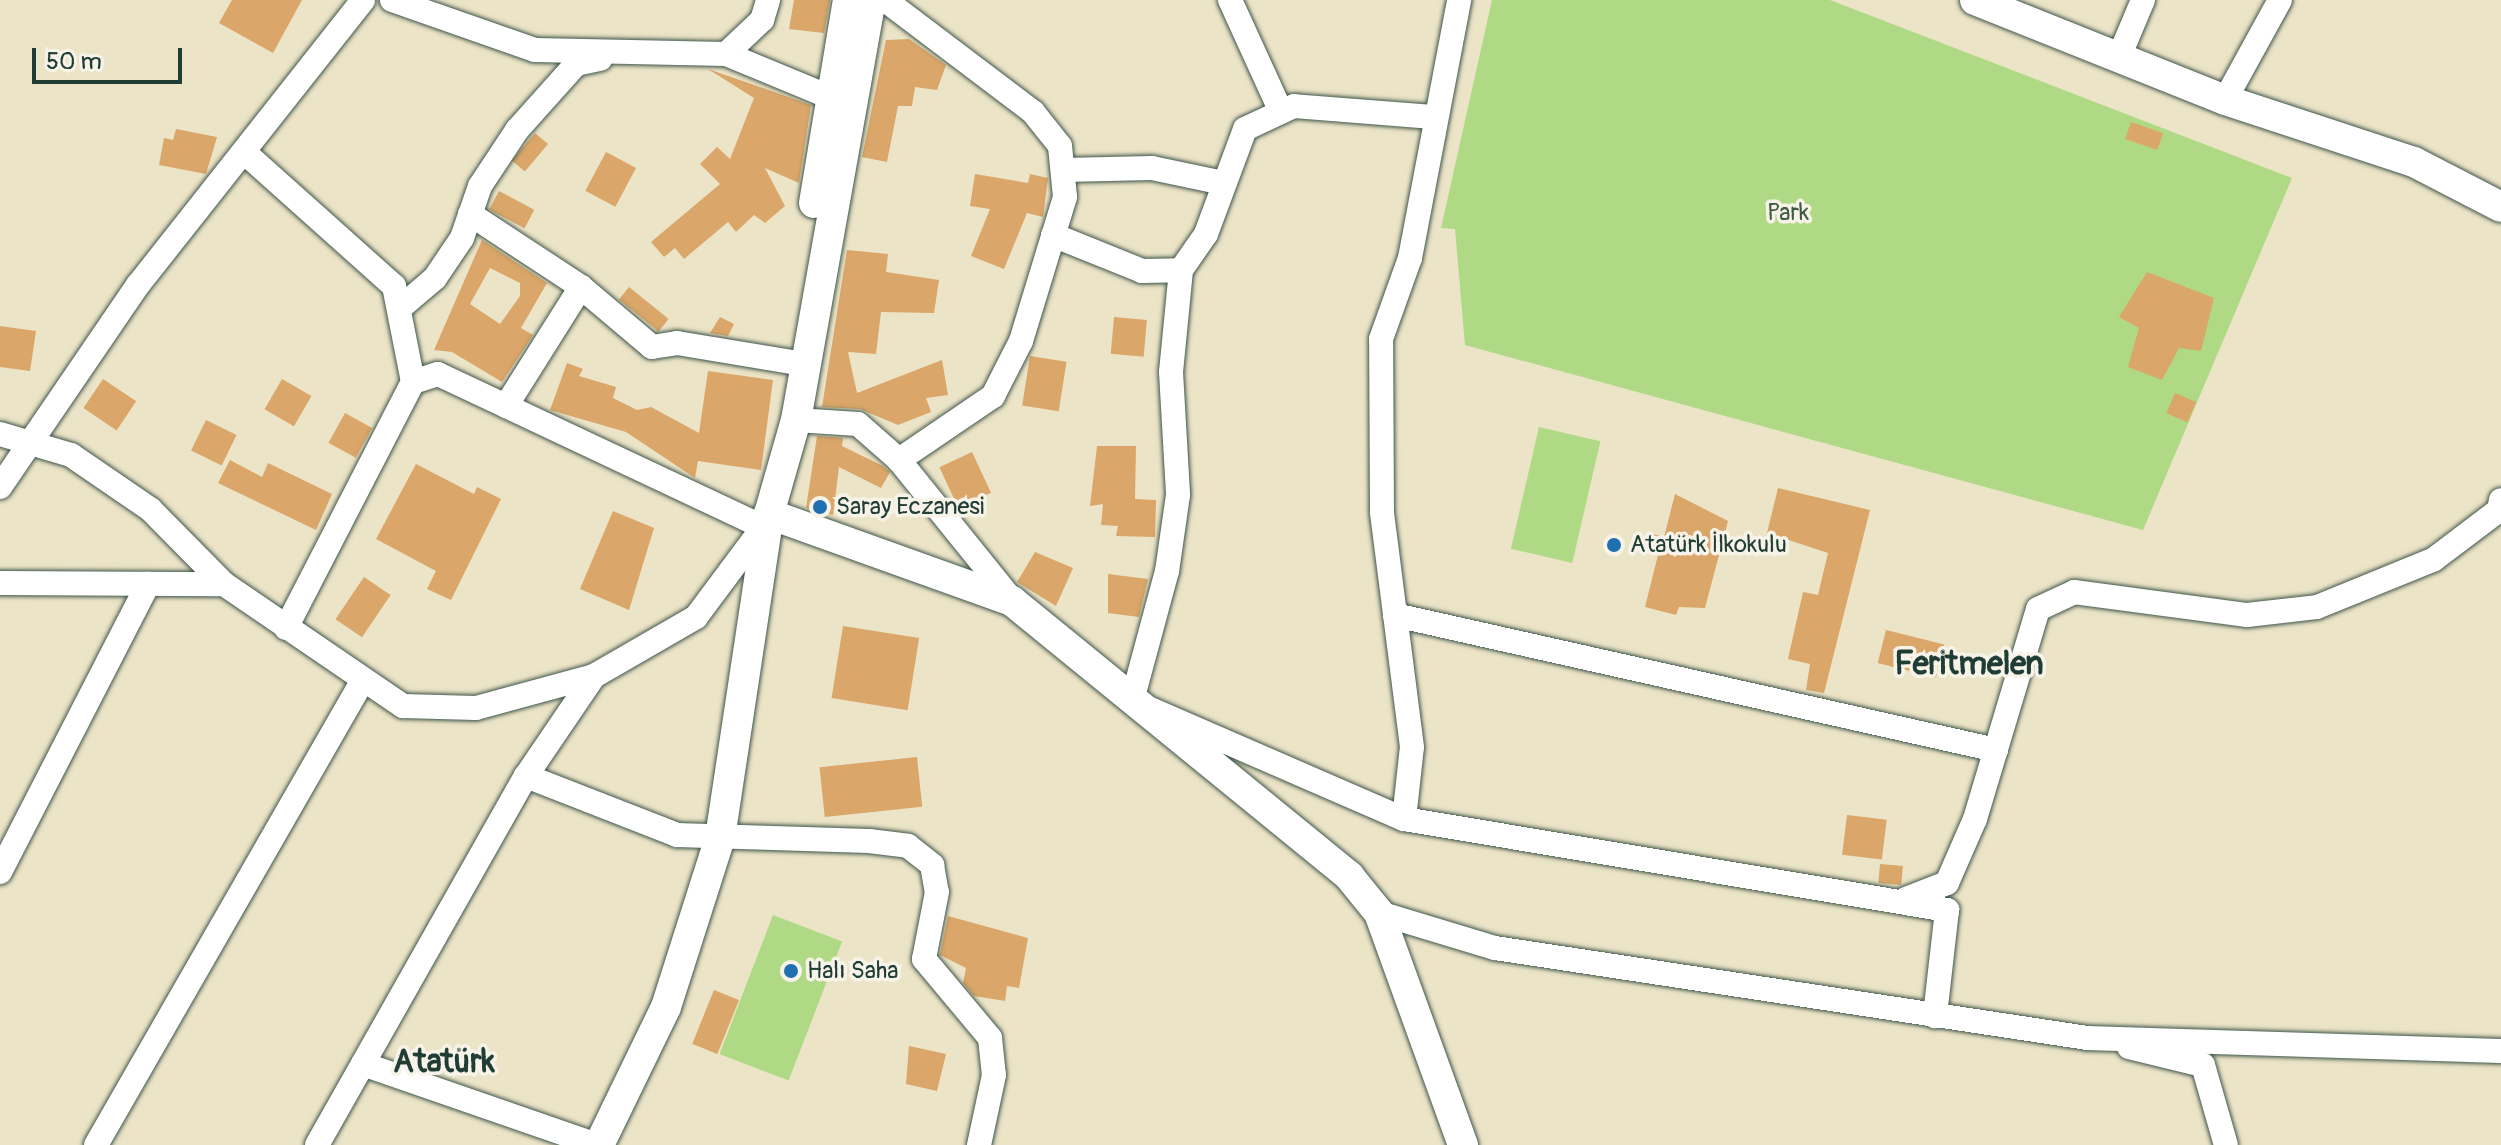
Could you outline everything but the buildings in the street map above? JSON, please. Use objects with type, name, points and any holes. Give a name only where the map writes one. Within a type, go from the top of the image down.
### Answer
[{"type":"street","points":[[0,487],[138,285],[363,0]]},
{"type":"street","points":[[392,0],[535,50],[726,54],[830,97]]},
{"type":"street","points":[[726,54],[762,20],[768,0]]},
{"type":"street","points":[[796,420],[792,362],[830,97],[848,0]]},
{"type":"street","points":[[363,1064],[598,1145],[666,1007],[720,838],[766,520],[796,420],[871,0]]},
{"type":"street","points":[[885,0],[1033,112],[1060,146],[1063,170],[1053,235],[1021,341],[993,396],[899,460]]},
{"type":"street","points":[[1230,0],[1281,112]]},
{"type":"street","points":[[1404,819],[1412,747],[1382,512],[1381,339],[1410,258],[1433,117],[1459,0]]},
{"type":"street","points":[[2119,57],[2143,0]]},
{"type":"street","points":[[2225,100],[2280,0]]},
{"type":"street","points":[[1985,2],[2225,100],[2414,162],[2501,207]]},
{"type":"street","points":[[400,308],[435,278],[517,130],[576,64],[626,53]]},
{"type":"street","points":[[1132,701],[1167,571],[1178,495],[1171,372],[1181,270],[1206,234],[1245,129],[1281,112],[1329,105],[1433,117]]},
{"type":"street","points":[[244,152],[394,286],[413,382],[286,628]]},
{"type":"street","points":[[1063,170],[1152,168],[1223,183]]},
{"type":"street","points":[[470,214],[581,287],[652,347],[677,343],[792,362]]},
{"type":"street","points":[[1053,235],[1142,271],[1181,270]]},
{"type":"street","points":[[506,406],[581,287]]},
{"type":"street","points":[[413,382],[438,374],[766,520],[1012,601]]},
{"type":"street","points":[[796,420],[858,424],[899,460],[1012,601],[1349,876],[1379,913],[1463,1145]]},
{"type":"street","points":[[0,434],[27,447],[71,455],[150,509],[224,584],[403,706],[476,708],[594,676],[696,617],[766,520]]},
{"type":"street","points":[[1906,899],[1947,883],[1996,750],[2038,609],[2074,592],[2247,615],[2317,607],[2433,560],[2499,510],[2501,500]]},
{"type":"street","points":[[0,583],[224,584]]},
{"type":"street","points":[[0,872],[148,584]]},
{"type":"street","points":[[1395,615],[1996,750]]},
{"type":"street","points":[[317,1145],[526,776],[594,676]]},
{"type":"street","points":[[96,1145],[363,680]]},
{"type":"street","points":[[1132,701],[1404,819],[1906,899],[1947,910],[1935,1016]]},
{"type":"street","points":[[526,776],[677,835],[869,841],[908,846],[932,865],[937,892],[924,959],[990,1038],[994,1075],[979,1145]]},
{"type":"street","points":[[1379,913],[1495,948],[2087,1038],[2203,1065],[2229,1140]]},
{"type":"street","points":[[2087,1038],[2501,1051]]},
{"type":"green space","name":"Park","points":[[1492,0],[1830,0],[2292,178],[2143,530],[1465,345],[1455,229],[1441,228]]},
{"type":"green space","points":[[1539,427],[1600,441],[1572,563],[1511,549]]},
{"type":"green space","name":"Halı Saha","points":[[773,915],[842,942],[789,1081],[720,1054]]},
{"type":"place","name":"Saray Eczanesi","points":[[820,507]]},
{"type":"place","name":"Atatürk İlkokulu","points":[[1614,545]]},
{"type":"place","name":"Halı Saha","points":[[791,971]]},
{"type":"district","name":"Feritmelen","points":[[1969,664]]},
{"type":"district","name":"Atatürk","points":[[444,1062]]}]
